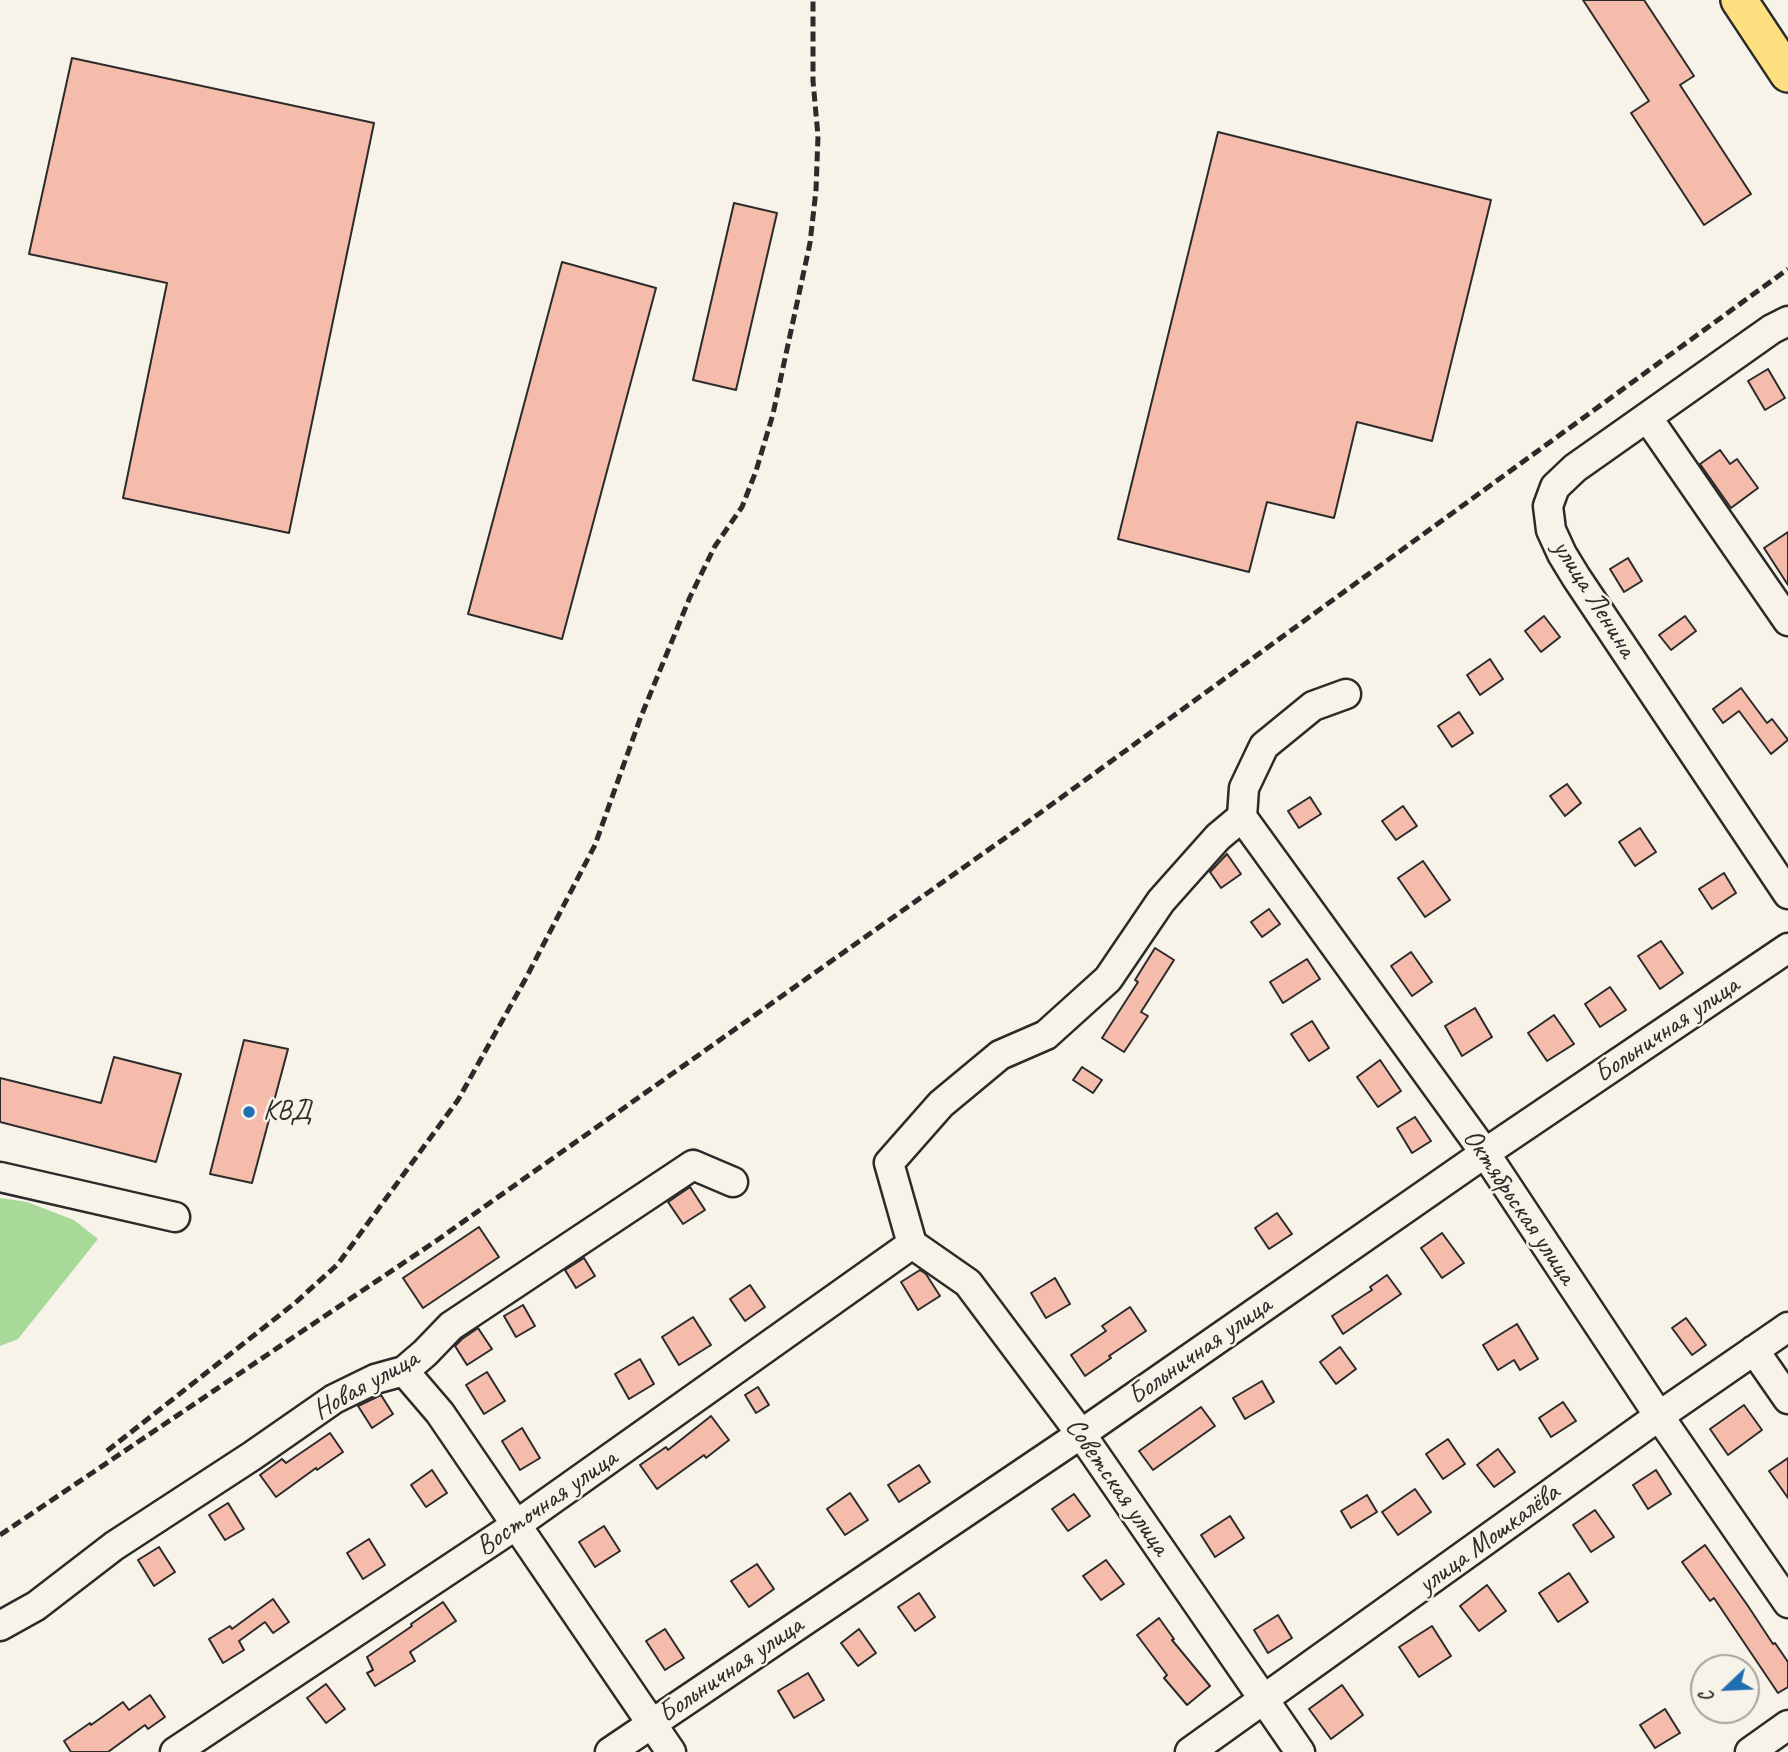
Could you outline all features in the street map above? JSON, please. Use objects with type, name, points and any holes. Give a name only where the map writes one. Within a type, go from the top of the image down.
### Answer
[{"type":"main road","points":[[1739,0],[1788,74]]},
{"type":"street","name":"улица Ленина","points":[[1780,325],[1575,468],[1555,487],[1548,506],[1551,530],[1576,577],[1788,894]]},
{"type":"street","points":[[1647,417],[1788,621]]},
{"type":"street","points":[[912,1244],[889,1163],[941,1104],[1000,1055],[1046,1035],[1108,979],[1161,901],[1218,837],[1242,817],[1244,788],[1264,746],[1313,706],[1346,694]]},
{"type":"street","name":"Октябрьская улица","points":[[1242,817],[1485,1153],[1659,1416],[1788,1603]]},
{"type":"street","name":"Больничная улица","points":[[610,1752],[1081,1434],[1485,1153],[1788,948]]},
{"type":"street","name":"Новая улица","points":[[0,1626],[36,1606],[114,1546],[334,1399],[375,1378],[404,1371],[451,1326],[693,1165],[733,1182]]},
{"type":"street","points":[[0,1177],[175,1217]]},
{"type":"street","name":"Советская улица","points":[[912,1244],[968,1283],[1081,1434],[1300,1752]]},
{"type":"street","name":"Восточная улица","points":[[175,1752],[516,1525],[912,1244]]},
{"type":"street","name":"улица Мошкалёва","points":[[1191,1752],[1659,1416],[1788,1327]]},
{"type":"street","points":[[1754,1350],[1788,1399]]},
{"type":"street","points":[[404,1371],[440,1413],[671,1752]]},
{"type":"street","points":[[1750,1752],[1788,1725]]},
{"type":"green space","points":[[0,1198],[27,1202],[74,1220],[98,1239],[18,1339],[0,1346]]},
{"type":"building","points":[[1583,0],[1644,0],[1694,76],[1680,85],[1751,194],[1704,225],[1631,113],[1649,101]]},
{"type":"building","points":[[72,58],[374,123],[289,533],[123,498],[167,283],[29,254]]},
{"type":"building","points":[[1218,132],[1491,200],[1432,441],[1357,422],[1334,518],[1267,502],[1249,572],[1118,539]]},
{"type":"building","points":[[734,203],[777,213],[736,390],[693,380]]},
{"type":"building","points":[[562,262],[656,288],[562,639],[468,614]]},
{"type":"building","points":[[1768,369],[1785,398],[1765,410],[1748,381]]},
{"type":"building","points":[[1720,450],[1730,464],[1737,459],[1758,488],[1731,508],[1700,464]]},
{"type":"building","points":[[1788,532],[1788,585],[1764,548]]},
{"type":"building","points":[[1628,558],[1642,581],[1624,592],[1610,569]]},
{"type":"building","points":[[1544,616],[1560,637],[1541,652],[1525,631]]},
{"type":"building","points":[[1685,616],[1696,631],[1671,650],[1659,635]]},
{"type":"building","points":[[1490,659],[1503,679],[1480,695],[1467,675]]},
{"type":"building","points":[[1741,688],[1767,723],[1772,719],[1788,740],[1771,754],[1739,711],[1723,723],[1713,709]]},
{"type":"building","points":[[1459,712],[1473,733],[1452,747],[1438,726]]},
{"type":"building","points":[[1567,784],[1581,803],[1565,816],[1550,796]]},
{"type":"building","points":[[1310,797],[1321,814],[1299,828],[1288,811]]},
{"type":"building","points":[[1403,806],[1417,826],[1396,840],[1382,821]]},
{"type":"building","points":[[1640,828],[1656,852],[1635,866],[1619,842]]},
{"type":"building","points":[[1227,854],[1241,874],[1221,888],[1210,872]]},
{"type":"building","points":[[1423,861],[1450,900],[1425,917],[1398,878]]},
{"type":"building","points":[[1724,873],[1736,893],[1712,909],[1699,889]]},
{"type":"building","points":[[1269,909],[1280,924],[1262,937],[1251,922]]},
{"type":"building","points":[[1661,941],[1683,973],[1660,989],[1638,956]]},
{"type":"building","points":[[1155,948],[1174,960],[1141,1012],[1148,1016],[1124,1052],[1102,1038],[1138,982],[1135,980]]},
{"type":"building","points":[[1411,952],[1432,982],[1412,996],[1391,966]]},
{"type":"building","points":[[1307,959],[1320,979],[1283,1003],[1270,982]]},
{"type":"building","points":[[1610,987],[1626,1010],[1600,1027],[1585,1004]]},
{"type":"building","points":[[1475,1008],[1492,1037],[1462,1056],[1445,1026]]},
{"type":"building","points":[[1554,1015],[1574,1044],[1547,1061],[1528,1033]]},
{"type":"building","points":[[1312,1021],[1329,1048],[1309,1061],[1291,1034]]},
{"type":"building","name":"КВД","points":[[244,1040],[288,1049],[252,1183],[210,1174]]},
{"type":"building","points":[[114,1057],[181,1074],[156,1162],[0,1122],[0,1078],[101,1103]]},
{"type":"building","points":[[1380,1060],[1401,1091],[1378,1107],[1357,1077]]},
{"type":"building","points":[[1082,1067],[1102,1080],[1093,1093],[1073,1080]]},
{"type":"building","points":[[1415,1117],[1431,1141],[1412,1153],[1397,1128]]},
{"type":"building","points":[[690,1187],[705,1210],[683,1224],[668,1202]]},
{"type":"building","points":[[1277,1213],[1292,1234],[1269,1249],[1255,1228]]},
{"type":"building","points":[[479,1227],[499,1257],[423,1308],[403,1278]]},
{"type":"building","points":[[1442,1233],[1464,1263],[1442,1278],[1421,1248]]},
{"type":"building","points":[[584,1258],[595,1276],[576,1288],[565,1270]]},
{"type":"building","points":[[920,1270],[926,1274],[940,1296],[918,1310],[901,1282]]},
{"type":"building","points":[[1387,1275],[1401,1294],[1343,1334],[1332,1316],[1372,1290],[1370,1287]]},
{"type":"building","points":[[1055,1278],[1070,1304],[1046,1318],[1031,1293]]},
{"type":"building","points":[[750,1285],[765,1307],[745,1321],[730,1299]]},
{"type":"building","points":[[523,1305],[535,1326],[516,1337],[504,1316]]},
{"type":"building","points":[[1130,1307],[1146,1331],[1085,1376],[1071,1355],[1106,1331],[1102,1326]]},
{"type":"building","points":[[693,1317],[711,1345],[679,1365],[662,1337]]},
{"type":"building","points":[[1686,1318],[1706,1345],[1692,1355],[1672,1328]]},
{"type":"building","points":[[1517,1324],[1538,1359],[1520,1370],[1514,1360],[1498,1370],[1483,1345]]},
{"type":"building","points":[[478,1328],[492,1349],[467,1365],[455,1346]]},
{"type":"building","points":[[1340,1347],[1356,1369],[1336,1384],[1320,1362]]},
{"type":"building","points":[[640,1359],[654,1384],[629,1399],[615,1374]]},
{"type":"building","points":[[487,1372],[505,1401],[484,1414],[466,1385]]},
{"type":"building","points":[[1262,1381],[1274,1402],[1245,1419],[1233,1398]]},
{"type":"building","points":[[758,1387],[769,1405],[756,1413],[745,1395]]},
{"type":"building","points":[[381,1395],[393,1414],[372,1428],[358,1406]]},
{"type":"building","points":[[1563,1402],[1576,1421],[1551,1437],[1539,1418]]},
{"type":"building","points":[[1744,1405],[1762,1430],[1728,1455],[1710,1429]]},
{"type":"building","points":[[1201,1407],[1215,1426],[1153,1470],[1139,1451]]},
{"type":"building","points":[[711,1416],[729,1440],[657,1489],[640,1465],[666,1447],[668,1450]]},
{"type":"building","points":[[522,1428],[540,1458],[520,1470],[502,1441]]},
{"type":"building","points":[[330,1433],[343,1452],[276,1497],[260,1475],[282,1459],[286,1463]]},
{"type":"building","points":[[1448,1439],[1465,1464],[1443,1479],[1426,1454]]},
{"type":"building","points":[[1498,1449],[1515,1472],[1494,1487],[1477,1465]]},
{"type":"building","points":[[1788,1458],[1788,1498],[1769,1471]]},
{"type":"building","points":[[919,1465],[930,1482],[899,1502],[888,1485]]},
{"type":"building","points":[[432,1470],[447,1493],[426,1507],[411,1485]]},
{"type":"building","points":[[1656,1470],[1671,1494],[1648,1509],[1633,1485]]},
{"type":"building","points":[[1415,1489],[1431,1512],[1398,1535],[1382,1512]]},
{"type":"building","points":[[850,1493],[868,1520],[845,1535],[827,1509]]},
{"type":"building","points":[[1074,1494],[1090,1516],[1068,1531],[1052,1509]]},
{"type":"building","points":[[1367,1495],[1377,1512],[1351,1528],[1341,1511]]},
{"type":"building","points":[[228,1503],[244,1529],[225,1540],[209,1515]]},
{"type":"building","points":[[1595,1510],[1614,1537],[1591,1552],[1573,1525]]},
{"type":"building","points":[[1230,1516],[1244,1538],[1215,1557],[1201,1535]]},
{"type":"building","points":[[604,1526],[620,1551],[595,1567],[579,1542]]},
{"type":"building","points":[[369,1539],[385,1565],[363,1579],[347,1553]]},
{"type":"building","points":[[1705,1545],[1788,1662],[1788,1687],[1778,1693],[1760,1666],[1760,1654],[1752,1654],[1714,1598],[1710,1601],[1682,1562]]},
{"type":"building","points":[[159,1547],[175,1572],[154,1586],[138,1560]]},
{"type":"building","points":[[1106,1560],[1124,1584],[1101,1600],[1083,1576]]},
{"type":"building","points":[[757,1564],[774,1589],[749,1607],[731,1581]]},
{"type":"building","points":[[1569,1573],[1588,1602],[1558,1622],[1539,1593]]},
{"type":"building","points":[[1487,1585],[1506,1611],[1479,1631],[1460,1606]]},
{"type":"building","points":[[919,1593],[935,1617],[915,1631],[898,1607]]},
{"type":"building","points":[[273,1599],[289,1622],[273,1633],[265,1622],[239,1641],[244,1650],[223,1663],[209,1639],[230,1626],[232,1629]]},
{"type":"building","points":[[443,1602],[456,1621],[410,1652],[415,1661],[375,1686],[367,1673],[373,1670],[367,1657]]},
{"type":"building","points":[[1278,1615],[1292,1638],[1268,1653],[1254,1630]]},
{"type":"building","points":[[1159,1618],[1174,1639],[1172,1640],[1210,1686],[1187,1705],[1164,1678],[1167,1675],[1137,1635]]},
{"type":"building","points":[[1432,1626],[1451,1656],[1419,1677],[1399,1647]]},
{"type":"building","points":[[665,1629],[684,1658],[665,1670],[646,1641]]},
{"type":"building","points":[[859,1629],[876,1653],[858,1666],[841,1643]]},
{"type":"building","points":[[808,1673],[824,1700],[794,1718],[778,1691]]},
{"type":"building","points":[[326,1684],[345,1709],[326,1723],[307,1698]]},
{"type":"building","points":[[1342,1685],[1363,1715],[1331,1739],[1309,1709]]},
{"type":"building","points":[[150,1695],[165,1717],[148,1729],[145,1725],[108,1752],[71,1752],[64,1741],[123,1702],[129,1710]]},
{"type":"building","points":[[1665,1709],[1680,1733],[1655,1748],[1640,1725]]},
{"type":"railway","points":[[107,1451],[295,1303],[338,1264],[458,1100],[526,978],[595,845],[640,719],[690,597],[715,546],[742,507],[773,414],[810,243],[816,190],[818,136],[813,81],[813,0]]},
{"type":"railway","points":[[0,1535],[436,1241],[1022,826],[1788,269]]},
{"type":"place","name":"КВД","points":[[249,1112]]}]
